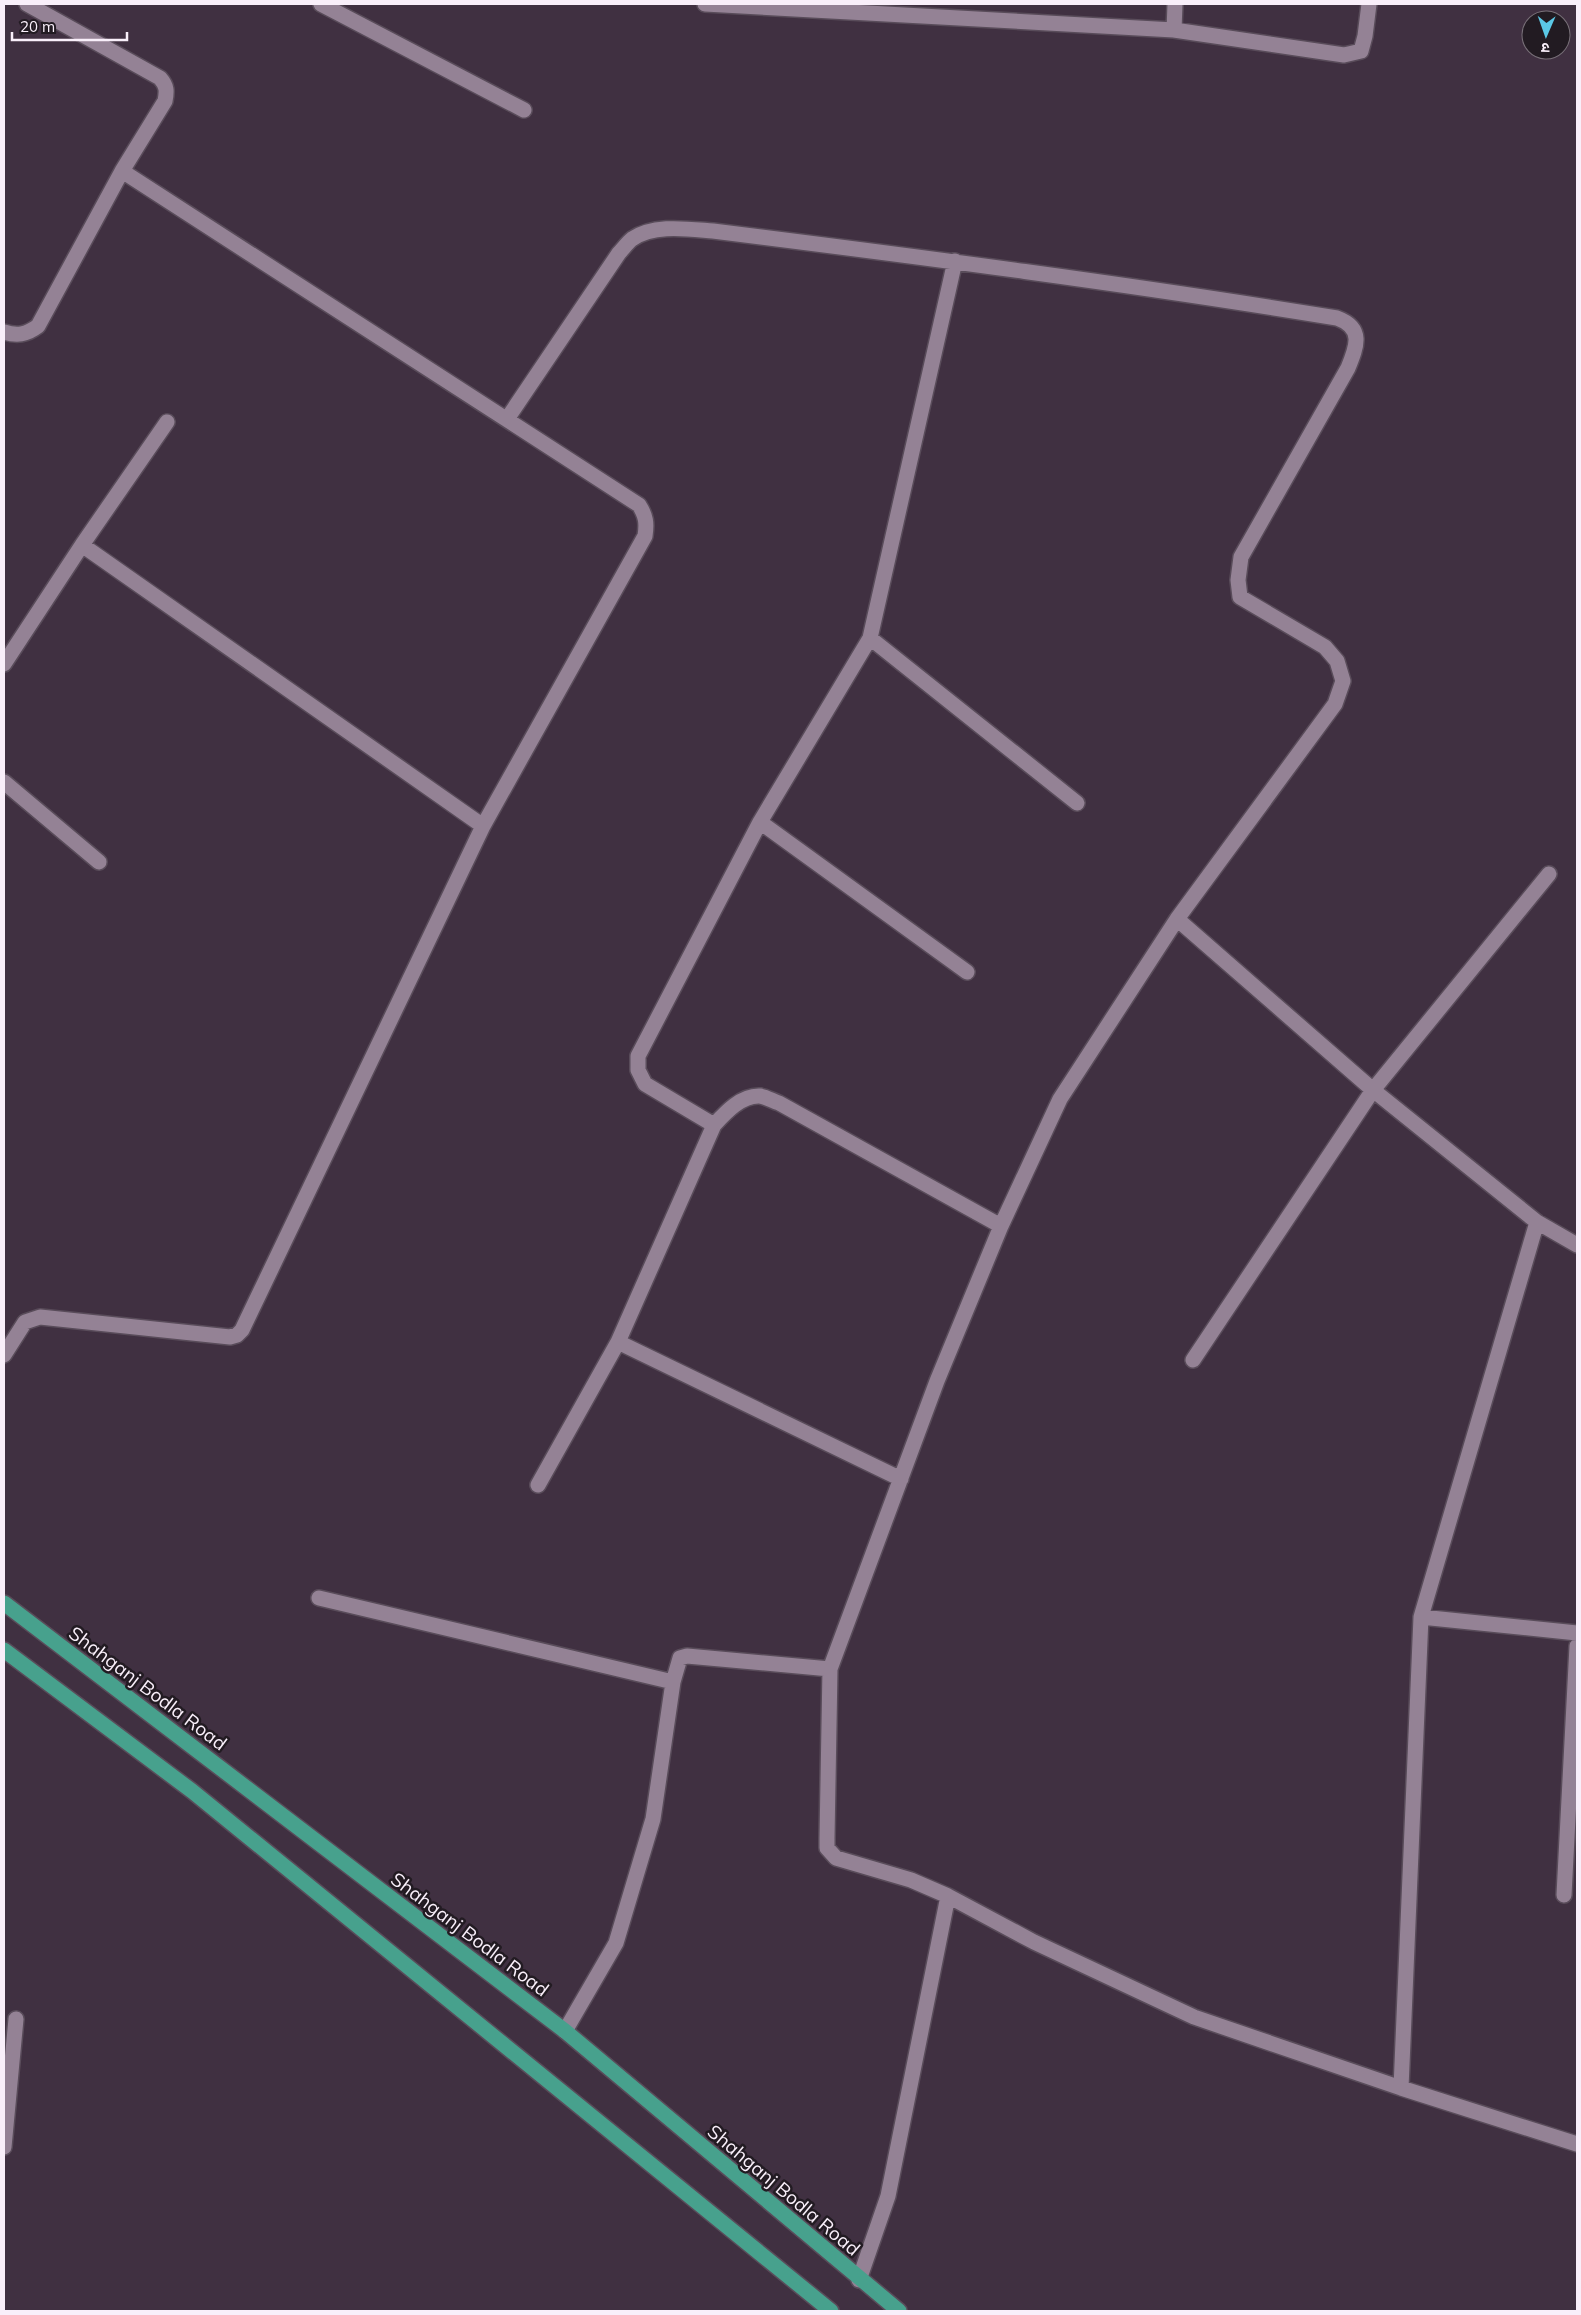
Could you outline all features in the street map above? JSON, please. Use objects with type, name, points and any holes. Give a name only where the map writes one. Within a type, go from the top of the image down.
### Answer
[{"type":"main road","name":"Shahganj Bodla Road","points":[[4,1602],[564,2031],[859,2280],[899,2311]]},
{"type":"main road","points":[[4,1650],[192,1791],[831,2311]]},
{"type":"street","points":[[4,332],[15,335],[28,333],[38,326],[122,171],[164,101],[166,94],[164,83],[160,78],[27,4]]},
{"type":"street","points":[[321,4],[524,110]]},
{"type":"street","points":[[705,4],[926,9],[1174,30],[1344,55],[1361,51],[1369,4]]},
{"type":"street","points":[[1174,30],[1176,4]]},
{"type":"street","points":[[4,1355],[26,1322],[40,1317],[230,1337],[237,1335],[242,1330],[483,826],[644,536],[647,524],[645,514],[639,505],[122,171]]},
{"type":"street","points":[[507,419],[619,253],[632,240],[647,232],[680,229],[712,231],[955,261],[1198,295],[1337,318],[1347,322],[1354,328],[1356,339],[1355,351],[1348,368],[1241,557],[1238,580],[1240,597],[1325,646],[1337,661],[1343,681],[1335,704],[1178,919],[1060,1099],[1000,1226],[937,1381],[830,1669],[827,1848],[836,1858],[911,1880],[948,1896],[1034,1942],[1194,2017],[1401,2088],[1577,2144]]},
{"type":"street","points":[[714,1125],[645,1084],[638,1070],[638,1056],[760,822],[870,638],[955,261]]},
{"type":"street","points":[[4,664],[82,545],[167,422]]},
{"type":"street","points":[[82,545],[483,826]]},
{"type":"street","points":[[870,638],[1076,803]]},
{"type":"street","points":[[4,782],[99,862]]},
{"type":"street","points":[[760,822],[967,972]]},
{"type":"street","points":[[1193,1360],[1373,1090],[1549,874]]},
{"type":"street","points":[[1178,919],[1373,1090],[1537,1222],[1577,1245]]},
{"type":"street","points":[[538,1485],[618,1342],[714,1125],[727,1110],[743,1100],[759,1096],[778,1103],[1000,1226]]},
{"type":"street","points":[[1401,2088],[1421,1617],[1537,1222]]},
{"type":"street","points":[[618,1342],[901,1478]]},
{"type":"street","points":[[319,1598],[673,1682]]},
{"type":"street","points":[[1421,1617],[1577,1633]]},
{"type":"street","points":[[1564,1895],[1577,1646]]},
{"type":"street","points":[[564,2031],[616,1943],[652,1819],[673,1682],[676,1665],[680,1658],[687,1656],[830,1669]]},
{"type":"street","points":[[859,2280],[888,2196],[948,1896]]},
{"type":"street","points":[[4,2147],[16,2018]]}]
